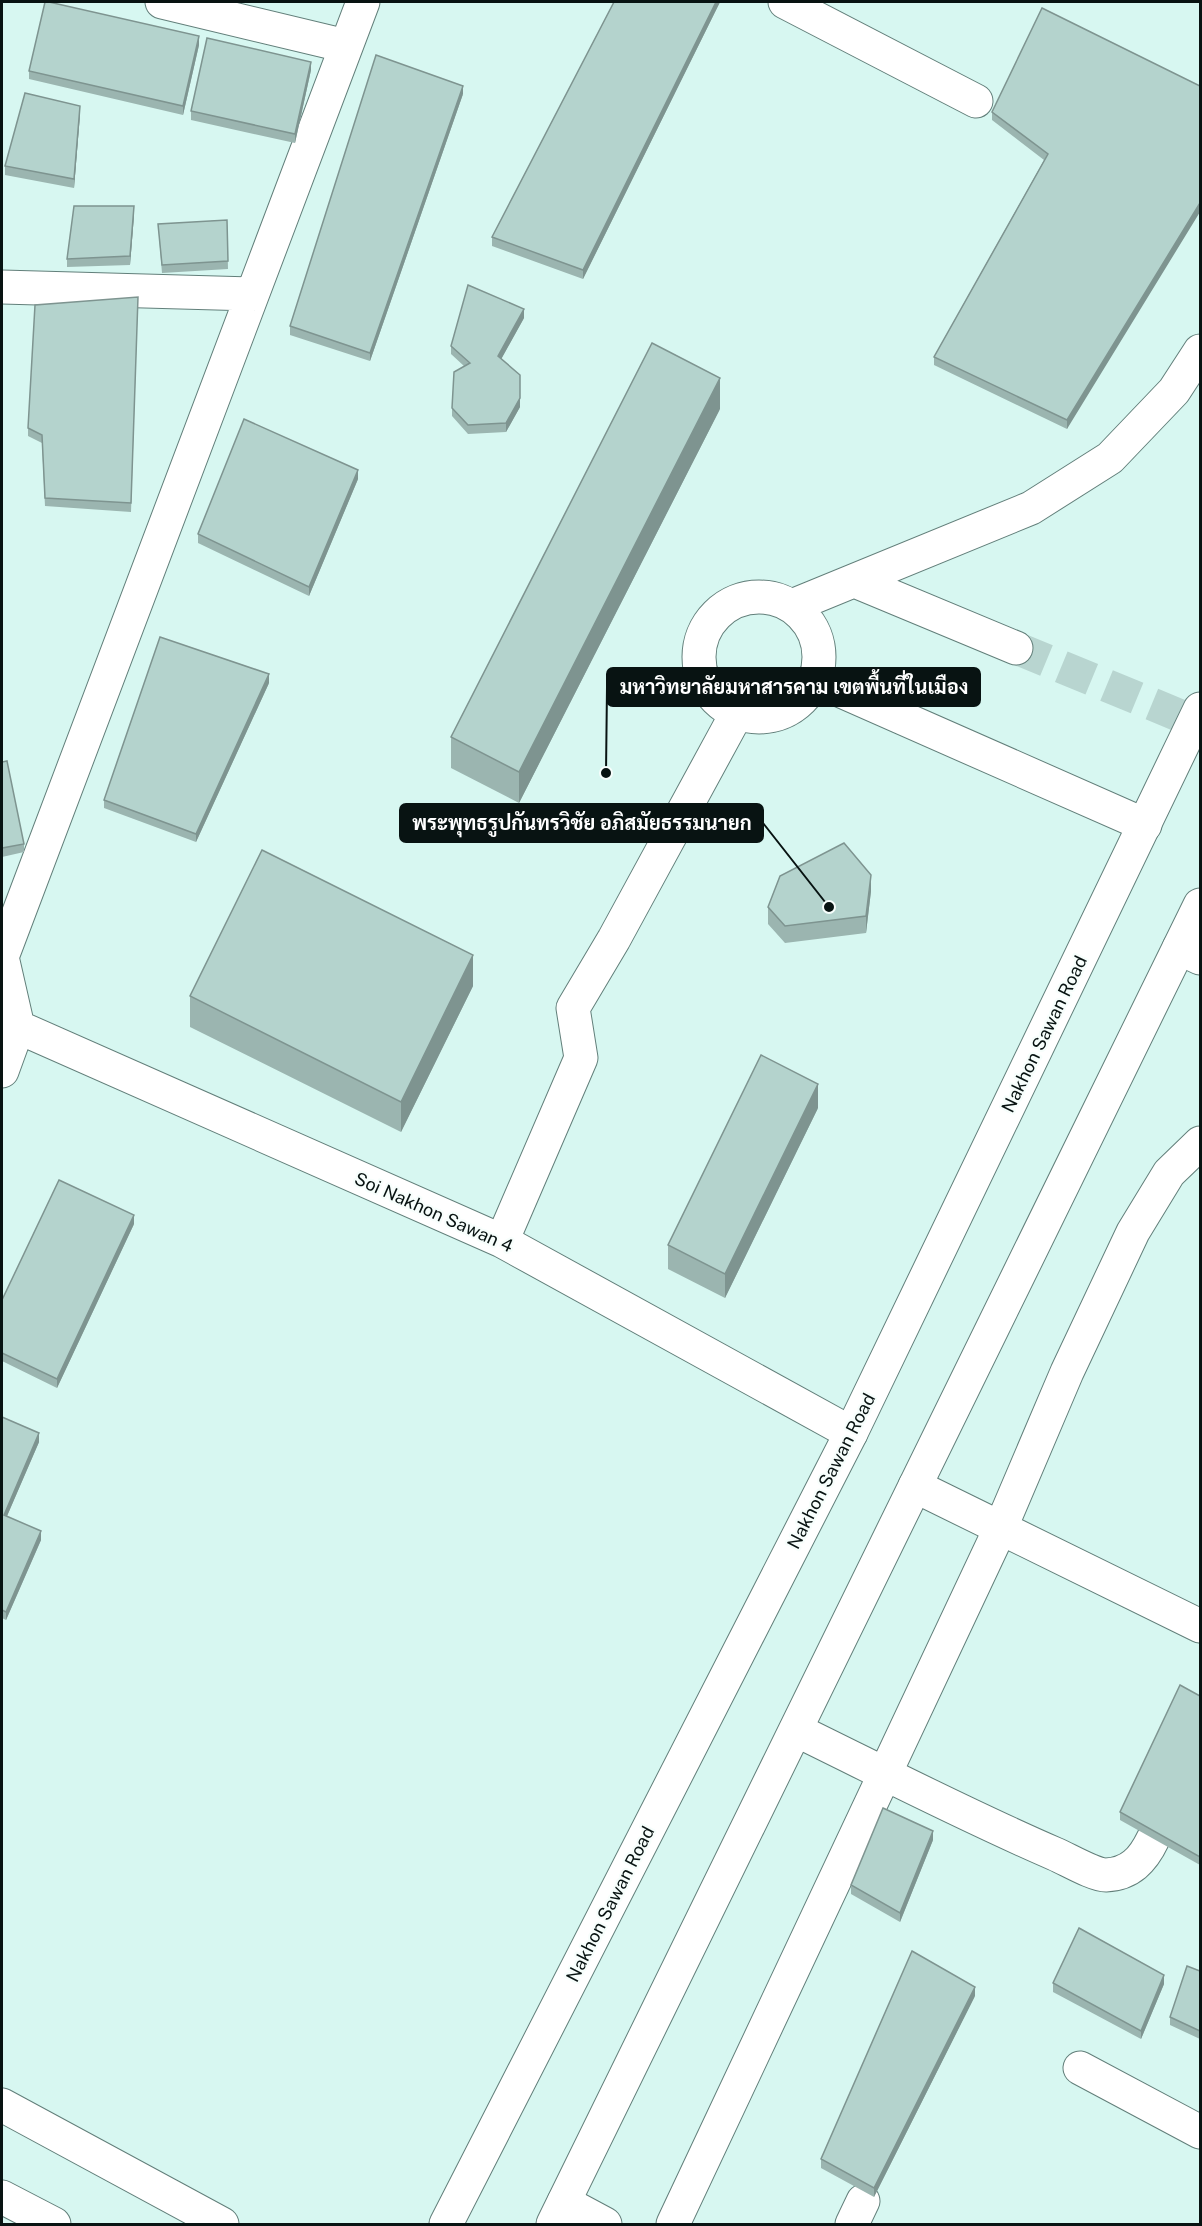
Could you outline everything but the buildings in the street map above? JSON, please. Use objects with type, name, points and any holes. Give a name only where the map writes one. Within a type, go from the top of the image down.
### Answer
[{"type":"main road","points":[[162,2],[346,46]]},
{"type":"main road","points":[[2,1071],[10,1027],[2,957],[363,2]]},
{"type":"main road","points":[[785,2],[976,101]]},
{"type":"main road","points":[[2,287],[252,294]]},
{"type":"main road","points":[[792,606],[1031,508],[1110,458],[1174,391],[1200,351]]},
{"type":"main road","points":[[855,581],[1016,648]]},
{"type":"main road","points":[[754,596],[774,598],[792,606],[807,621],[816,639],[819,659],[814,679],[805,695],[791,708],[774,715],[755,717],[737,713],[720,702],[707,686],[700,668],[700,647],[706,628],[718,612],[734,602],[754,596]]},
{"type":"main road","points":[[814,679],[1145,825]]},
{"type":"main road","name":"Nakhon Sawan Road","points":[[446,2224],[851,1433],[1200,709]]},
{"type":"main road","points":[[502,1241],[581,1058],[573,1008],[737,713]]},
{"type":"main road","points":[[604,2224],[559,2213],[915,1486],[1190,953],[1200,904]]},
{"type":"main road","name":"Soi Nakhon Sawan 4","points":[[10,1027],[502,1241],[851,1433]]},
{"type":"main road","points":[[674,2224],[1001,1527],[1067,1372],[1133,1233],[1169,1173],[1200,1143]]},
{"type":"main road","points":[[915,1486],[1200,1626]]},
{"type":"main road","points":[[796,1730],[1009,1834],[1103,1875],[1124,1872],[1134,1866],[1147,1852],[1153,1839]]},
{"type":"main road","points":[[1080,2068],[1200,2132]]},
{"type":"main road","points":[[2,2105],[174,2213],[222,2224]]},
{"type":"main road","points":[[2,2197],[54,2224]]},
{"type":"tunnel","points":[[1016,648],[1200,724]]},
{"type":"place","name":"มหาวิทยาลัยมหาสารคาม เขตพื้นที่ในเมือง","points":[[606,773]]},
{"type":"place","name":"พระพุทธรูปกันทรวิชัย อภิสมัยธรรมนายก","points":[[829,907]]}]
